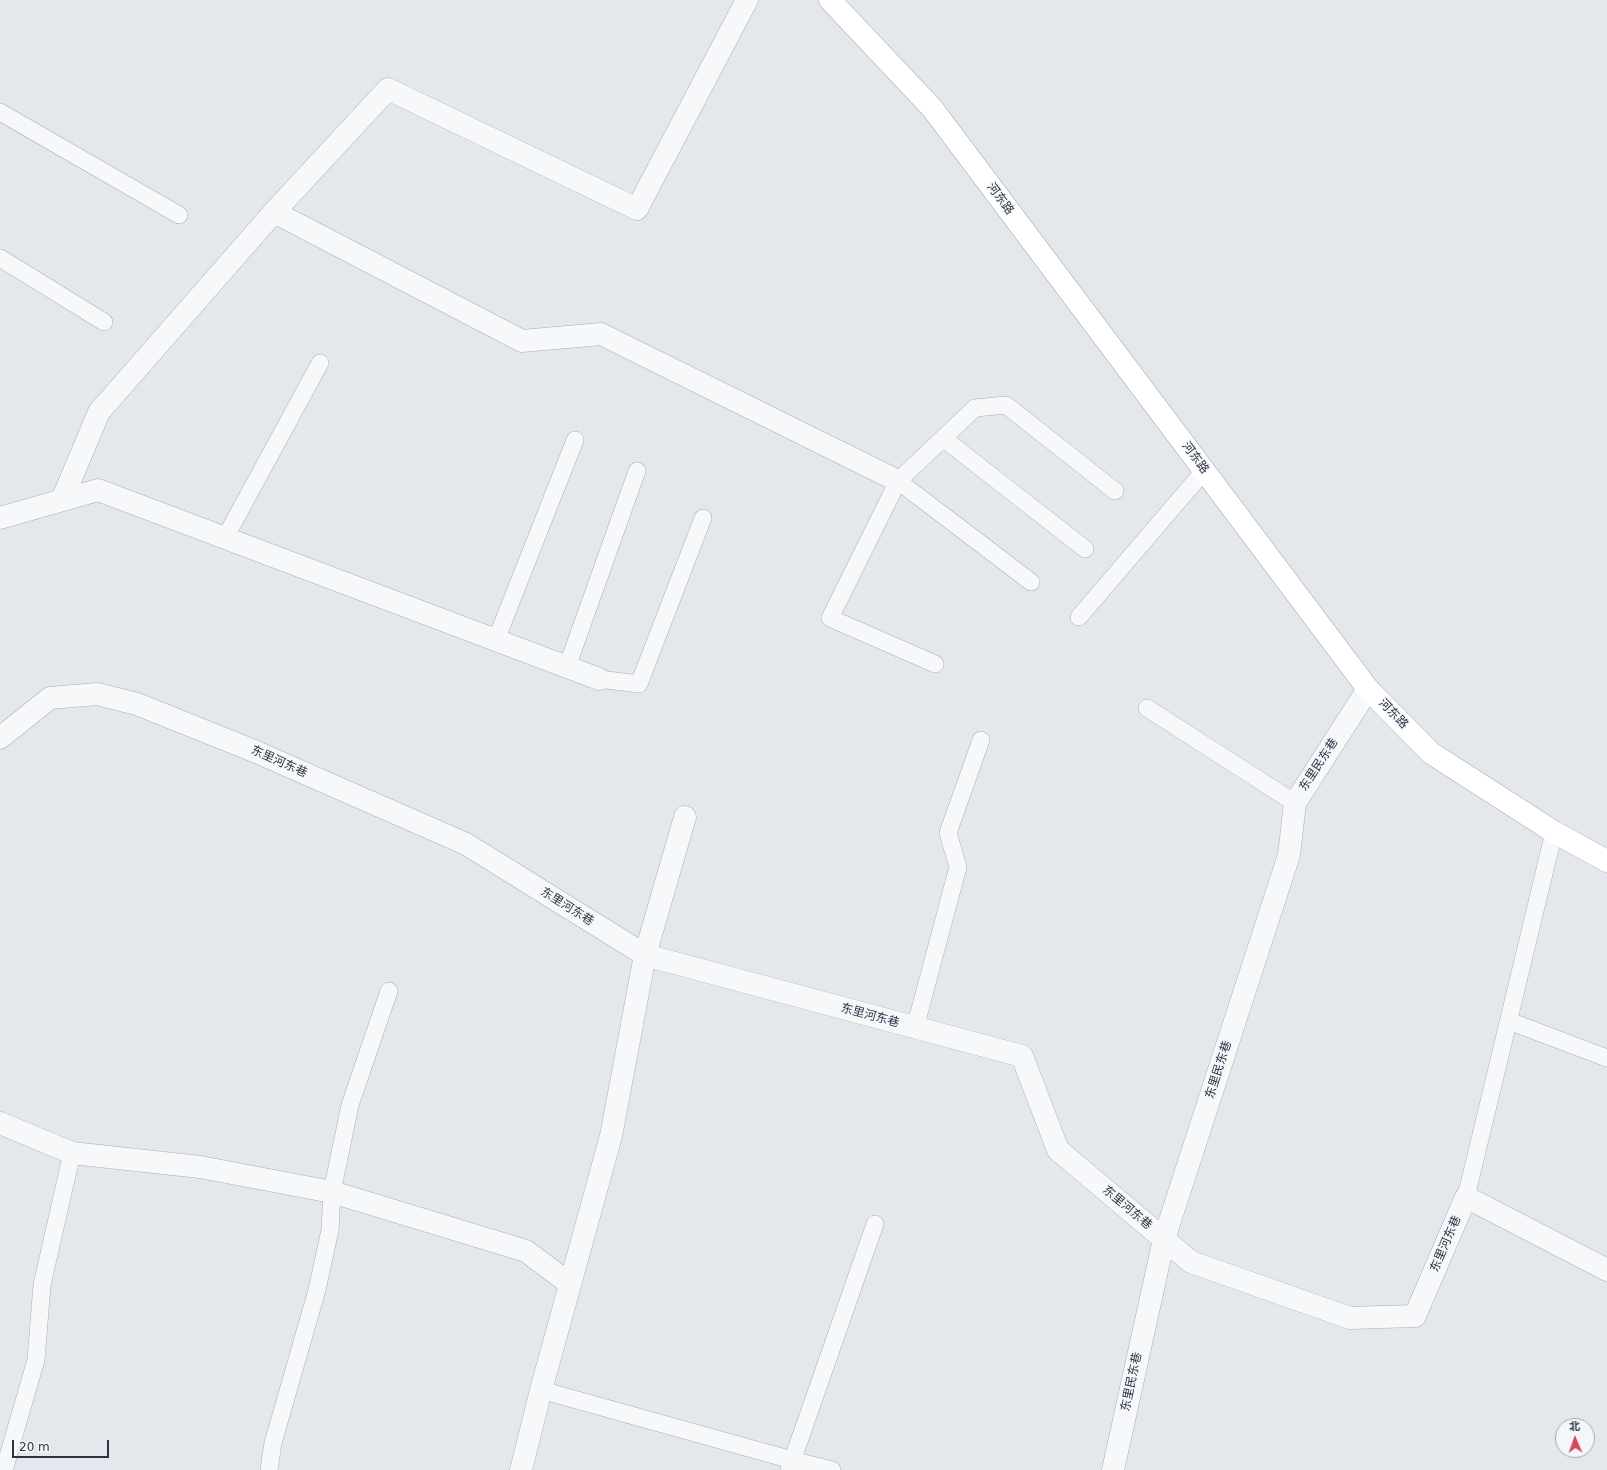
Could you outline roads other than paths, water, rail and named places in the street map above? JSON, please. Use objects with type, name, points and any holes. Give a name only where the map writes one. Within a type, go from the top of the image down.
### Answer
[{"type":"main road","name":"河东路","points":[[830,0],[932,108],[1368,689],[1431,753],[1554,832],[1607,861]]},
{"type":"street","points":[[62,500],[100,412],[274,212],[388,89],[637,209],[747,0]]},
{"type":"street","points":[[274,212],[522,341],[601,334],[898,481]]},
{"type":"street","points":[[0,518],[98,490],[599,679]]},
{"type":"street","name":"东里民东巷","points":[[1113,1470],[1164,1239],[1289,856],[1295,803],[1368,689]]},
{"type":"street","name":"东里河东巷","points":[[0,738],[50,698],[98,694],[137,704],[254,751],[466,844],[645,955],[1022,1056],[1058,1150],[1191,1262],[1350,1318],[1415,1316],[1466,1197]]},
{"type":"street","points":[[521,1470],[540,1390],[611,1136],[645,955],[685,817]]},
{"type":"street","points":[[0,1124],[72,1153],[200,1167],[332,1192],[526,1251],[570,1284]]},
{"type":"street","points":[[1466,1197],[1607,1270]]},
{"type":"lane","points":[[0,112],[179,215]]},
{"type":"lane","points":[[0,258],[104,322]]},
{"type":"lane","points":[[224,538],[320,363]]},
{"type":"lane","points":[[935,664],[830,618],[898,481],[975,408],[1006,405],[1115,491]]},
{"type":"lane","points":[[943,438],[1085,549]]},
{"type":"lane","points":[[496,640],[575,440]]},
{"type":"lane","points":[[567,667],[637,471]]},
{"type":"lane","points":[[1079,617],[1204,471]]},
{"type":"lane","points":[[898,481],[1031,582]]},
{"type":"lane","points":[[599,679],[639,684],[703,518]]},
{"type":"lane","points":[[1148,708],[1295,803]]},
{"type":"lane","points":[[915,1028],[958,866],[948,833],[981,740]]},
{"type":"lane","points":[[1466,1197],[1554,832]]},
{"type":"lane","points":[[269,1470],[273,1443],[317,1290],[330,1230],[332,1192],[350,1105],[389,991]]},
{"type":"lane","points":[[1509,1021],[1607,1058]]},
{"type":"lane","points":[[4,1470],[36,1360],[42,1285],[72,1153]]},
{"type":"lane","points":[[791,1465],[875,1224]]},
{"type":"lane","points":[[540,1390],[791,1465],[832,1470]]}]
